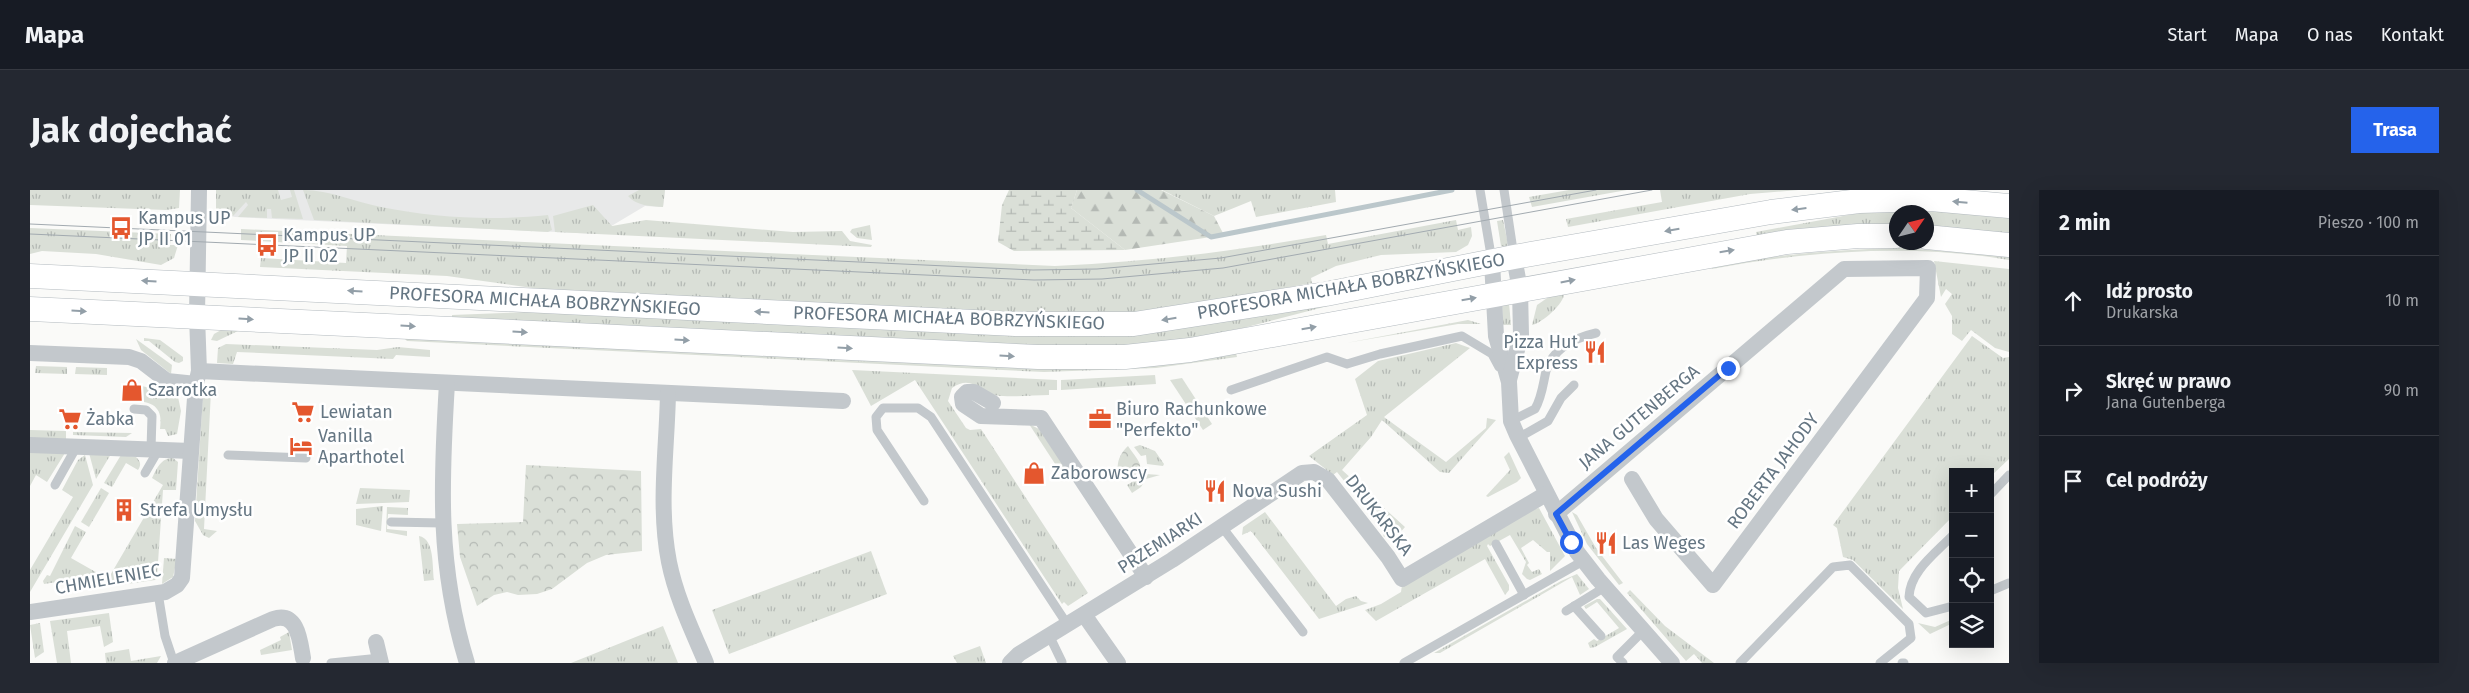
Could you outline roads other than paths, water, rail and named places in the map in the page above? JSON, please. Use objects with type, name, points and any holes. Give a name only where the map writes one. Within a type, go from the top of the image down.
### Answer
[{"type":"main road","name":"PROFESORA MICHAŁA BOBRZYŃSKIEGO","points":[[30,276],[1015,324],[1134,324],[1326,294],[1503,259],[1771,212],[1859,201],[1931,199],[2009,206]]},
{"type":"main road","name":"PROFESORA MICHAŁA BOBRZYŃSKIEGO","points":[[30,309],[1038,357],[1125,357],[1190,350],[1787,242],[1858,236],[1889,236]]},
{"type":"main road","points":[[1934,238],[2009,245]]},
{"type":"street","name":"CHMIELENIEC","points":[[30,612],[158,593],[177,585],[184,568],[191,451],[198,377],[199,190]]},
{"type":"street","points":[[1503,259],[1520,290],[1521,335],[1509,382]]},
{"type":"street","points":[[1503,259],[1494,294],[1496,336],[1509,382],[1511,421],[1518,438],[1556,514],[1583,561],[1672,663]]},
{"type":"street","name":"ROBERTA JAHODY","points":[[1632,479],[1656,519],[1713,585],[1927,298],[1928,268]]},
{"type":"street","name":"JANA GUTENBERGA","points":[[1556,514],[1844,269],[1928,268]]},
{"type":"street","points":[[30,353],[129,357],[141,361],[167,380],[198,377],[447,383],[843,402]]},
{"type":"street","points":[[447,383],[442,523],[450,598],[456,628],[467,663]]},
{"type":"street","points":[[993,403],[974,392],[967,392],[962,397],[962,404],[981,416],[1041,418],[1146,577]]},
{"type":"street","points":[[668,393],[664,505],[668,553],[683,608],[706,663]]},
{"type":"street","points":[[30,445],[191,451]]},
{"type":"street","name":"DRUKARSKA","points":[[1257,504],[1302,473],[1314,472],[1323,476],[1388,557],[1402,578],[1546,494]]},
{"type":"street","name":"PRZEMIARKI","points":[[1010,663],[1019,654],[1146,577],[1257,504]]},
{"type":"street","points":[[1084,616],[1118,663]]},
{"type":"street","points":[[174,663],[273,619],[282,618],[287,618],[296,627],[303,658]]},
{"type":"lane","points":[[1480,190],[1503,259]]},
{"type":"lane","points":[[1503,259],[1504,190]]},
{"type":"lane","points":[[1511,421],[1536,409],[1547,369],[1555,354],[1574,338],[1596,333]]},
{"type":"lane","points":[[1231,390],[1328,357],[1347,364],[1380,354],[1462,336],[1492,354],[1509,382]]},
{"type":"lane","points":[[1518,438],[1548,421],[1561,398],[1574,386]]},
{"type":"lane","points":[[134,408],[151,413],[155,449],[146,473]]},
{"type":"lane","points":[[924,501],[879,434],[876,417],[883,408],[918,408],[931,417],[1067,624]]},
{"type":"lane","points":[[55,485],[78,446]]},
{"type":"lane","points":[[228,455],[306,458]]},
{"type":"lane","points":[[1994,491],[2009,475]]},
{"type":"lane","points":[[391,522],[442,523]]},
{"type":"lane","points":[[1222,527],[1303,632]]},
{"type":"lane","points":[[1949,539],[1915,576],[1910,586],[1909,597],[1926,613],[1949,607]]},
{"type":"lane","points":[[1496,544],[1524,594]]},
{"type":"lane","points":[[1404,663],[1583,561]]},
{"type":"lane","points":[[1740,663],[1833,567],[1850,565],[1909,624],[1911,638],[1880,663]]},
{"type":"lane","points":[[1994,589],[2009,583]]},
{"type":"lane","points":[[1566,611],[1605,587]]},
{"type":"lane","points":[[158,593],[165,636],[174,663]]},
{"type":"lane","points":[[1574,606],[1601,636]]},
{"type":"lane","points":[[1623,663],[1617,656],[1643,631]]},
{"type":"lane","points":[[1049,635],[1062,662]]},
{"type":"lane","points":[[331,663],[379,654]]},
{"type":"waterway","points":[[1137,190],[1211,237],[1452,190]]},
{"type":"tram line","points":[[30,224],[1033,270],[1097,269],[1221,258],[1596,190]]},
{"type":"tram line","points":[[30,234],[1034,280],[1102,279],[1223,268],[1652,190]]},
{"type":"place","name":"Kampus UP JP II 01","points":[[121,228]]},
{"type":"place","name":"Kampus UP JP II 02","points":[[267,245]]},
{"type":"place","name":"Pizza Hut Express","points":[[1595,352]]},
{"type":"place","name":"Szarotka","points":[[132,390]]},
{"type":"place","name":"Lewiatan","points":[[303,412]]},
{"type":"place","name":"Żabka","points":[[70,419]]},
{"type":"place","name":"Biuro Rachunkowe \"Perfekto\"","points":[[1100,419]]},
{"type":"place","name":"Vanilla Aparthotel","points":[[301,446]]},
{"type":"place","name":"Zaborowscy","points":[[1034,473]]},
{"type":"place","name":"Nova Sushi","points":[[1215,491]]},
{"type":"place","name":"Strefa Umysłu","points":[[124,510]]},
{"type":"place","name":"Las Weges","points":[[1606,543]]}]
